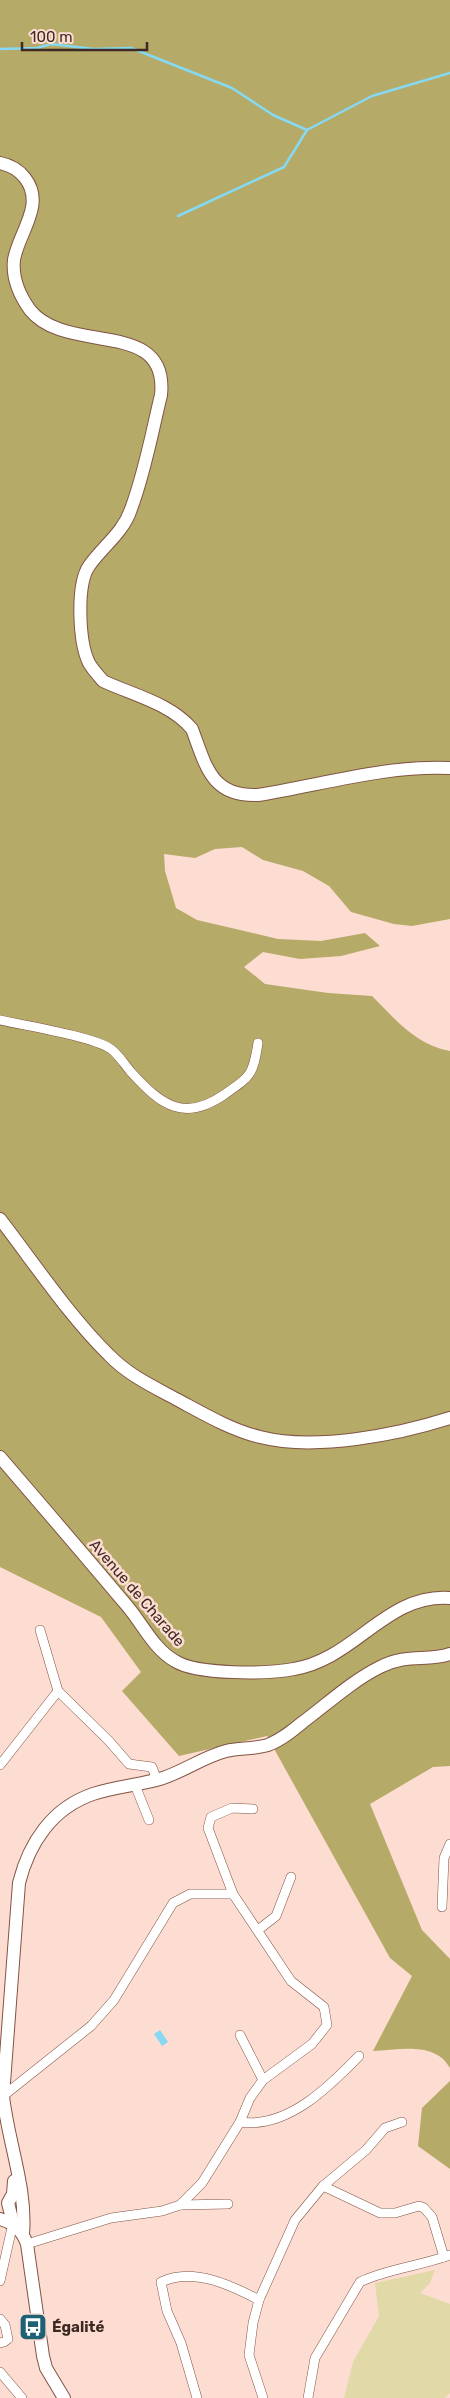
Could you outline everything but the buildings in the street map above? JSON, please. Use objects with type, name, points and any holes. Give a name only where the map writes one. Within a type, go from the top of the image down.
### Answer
[{"type":"street","points":[[0,163],[11,166],[21,173],[31,188],[33,197],[31,215],[16,254],[14,271],[20,292],[31,310],[38,318],[58,330],[122,342],[144,350],[157,362],[162,378],[161,395],[131,510],[121,529],[89,566],[83,579],[84,647],[89,662],[96,674],[103,681],[161,706],[186,723],[192,729],[211,775],[222,788],[236,794],[258,795],[400,769],[450,768]]},
{"type":"street","points":[[0,1020],[92,1042],[111,1050],[137,1079],[161,1100],[182,1110],[210,1105],[248,1078],[254,1068],[258,1044]]},
{"type":"street","points":[[0,1219],[86,1329],[118,1364],[162,1392],[241,1432],[278,1441],[334,1440],[396,1432],[450,1418]]},
{"type":"street","name":"Avenue de Charade","points":[[0,1457],[130,1609],[160,1649],[177,1663],[198,1669],[258,1673],[294,1669],[331,1656],[381,1619],[407,1607],[426,1600],[450,1598]]},
{"type":"street","points":[[40,1630],[58,1691],[109,1740],[129,1764],[152,1767],[157,1780]]},
{"type":"street","points":[[64,2398],[46,2368],[43,2356],[25,2239],[24,2219],[15,2164],[6,2125],[3,2096],[19,1883],[30,1848],[56,1815],[93,1794],[157,1780],[227,1751],[268,1745],[286,1735],[352,1684],[395,1660],[450,1654]]},
{"type":"street","points":[[0,1765],[58,1691]]},
{"type":"street","points":[[136,1784],[149,1820]]},
{"type":"street","points":[[180,2205],[202,2183],[240,2122],[250,2098],[263,2080],[312,2044],[327,2025],[324,2007],[292,1981],[233,1894],[208,1828],[211,1817],[232,1808],[253,1809]]},
{"type":"street","points":[[442,1906],[444,1858],[450,1844]]},
{"type":"street","points":[[258,1930],[276,1916],[291,1877]]},
{"type":"street","points":[[3,2096],[91,2026],[114,2000],[173,1903],[190,1894],[233,1894]]},
{"type":"street","points":[[240,2035],[263,2080]]},
{"type":"street","points":[[240,2122],[258,2123],[290,2112],[332,2085],[359,2056]]},
{"type":"street","points":[[263,2398],[249,2355],[253,2322],[260,2300],[295,2220],[323,2186],[366,2150],[385,2128],[402,2122]]},
{"type":"street","points":[[15,2164],[14,2194],[4,2206],[12,2223],[25,2239]]},
{"type":"street","points":[[308,2398],[315,2358],[360,2282],[373,2275],[403,2269],[447,2256],[432,2217],[424,2208],[420,2206],[395,2213],[380,2213],[323,2186]]},
{"type":"street","points":[[25,2239],[111,2218],[162,2211],[180,2205],[228,2204]]},
{"type":"street","points":[[0,2219],[12,2223]]},
{"type":"street","points":[[0,2277],[12,2223]]},
{"type":"street","points":[[197,2398],[181,2343],[167,2311],[161,2282],[189,2276],[229,2285],[260,2300]]},
{"type":"street","points":[[0,2319],[5,2325],[8,2339],[0,2343]]},
{"type":"street","points":[[0,2372],[22,2398]]},
{"type":"shaded area","points":[[0,0],[450,0],[450,919],[412,926],[394,924],[351,912],[329,886],[303,871],[263,860],[242,847],[215,849],[195,858],[164,854],[165,871],[176,908],[197,920],[278,939],[321,941],[365,933],[380,946],[341,956],[300,959],[263,952],[244,967],[265,984],[328,993],[372,996],[416,1037],[438,1048],[450,1051],[450,1766],[433,1767],[370,1804],[422,1930],[450,1959],[450,2068],[443,2059],[426,2050],[373,2051],[412,1976],[390,1958],[267,1736],[179,1756],[122,1691],[141,1672],[101,1617],[0,1567]]},
{"type":"shaded area","points":[[450,2081],[450,2169],[418,2146],[422,2108]]},
{"type":"shaded area","points":[[435,2270],[430,2283],[420,2293],[450,2304],[450,2393],[445,2398],[344,2398],[353,2362],[379,2316],[375,2283]]},
{"type":"water","points":[[160,2030],[168,2042],[162,2046],[154,2034]]},
{"type":"waterway","points":[[0,49],[37,48],[51,44],[94,49],[131,48],[232,88],[273,115],[307,130]]},
{"type":"waterway","points":[[178,216],[284,167],[307,130],[372,96],[450,73]]},
{"type":"place","name":"Égalité","points":[[33,2327]]}]
